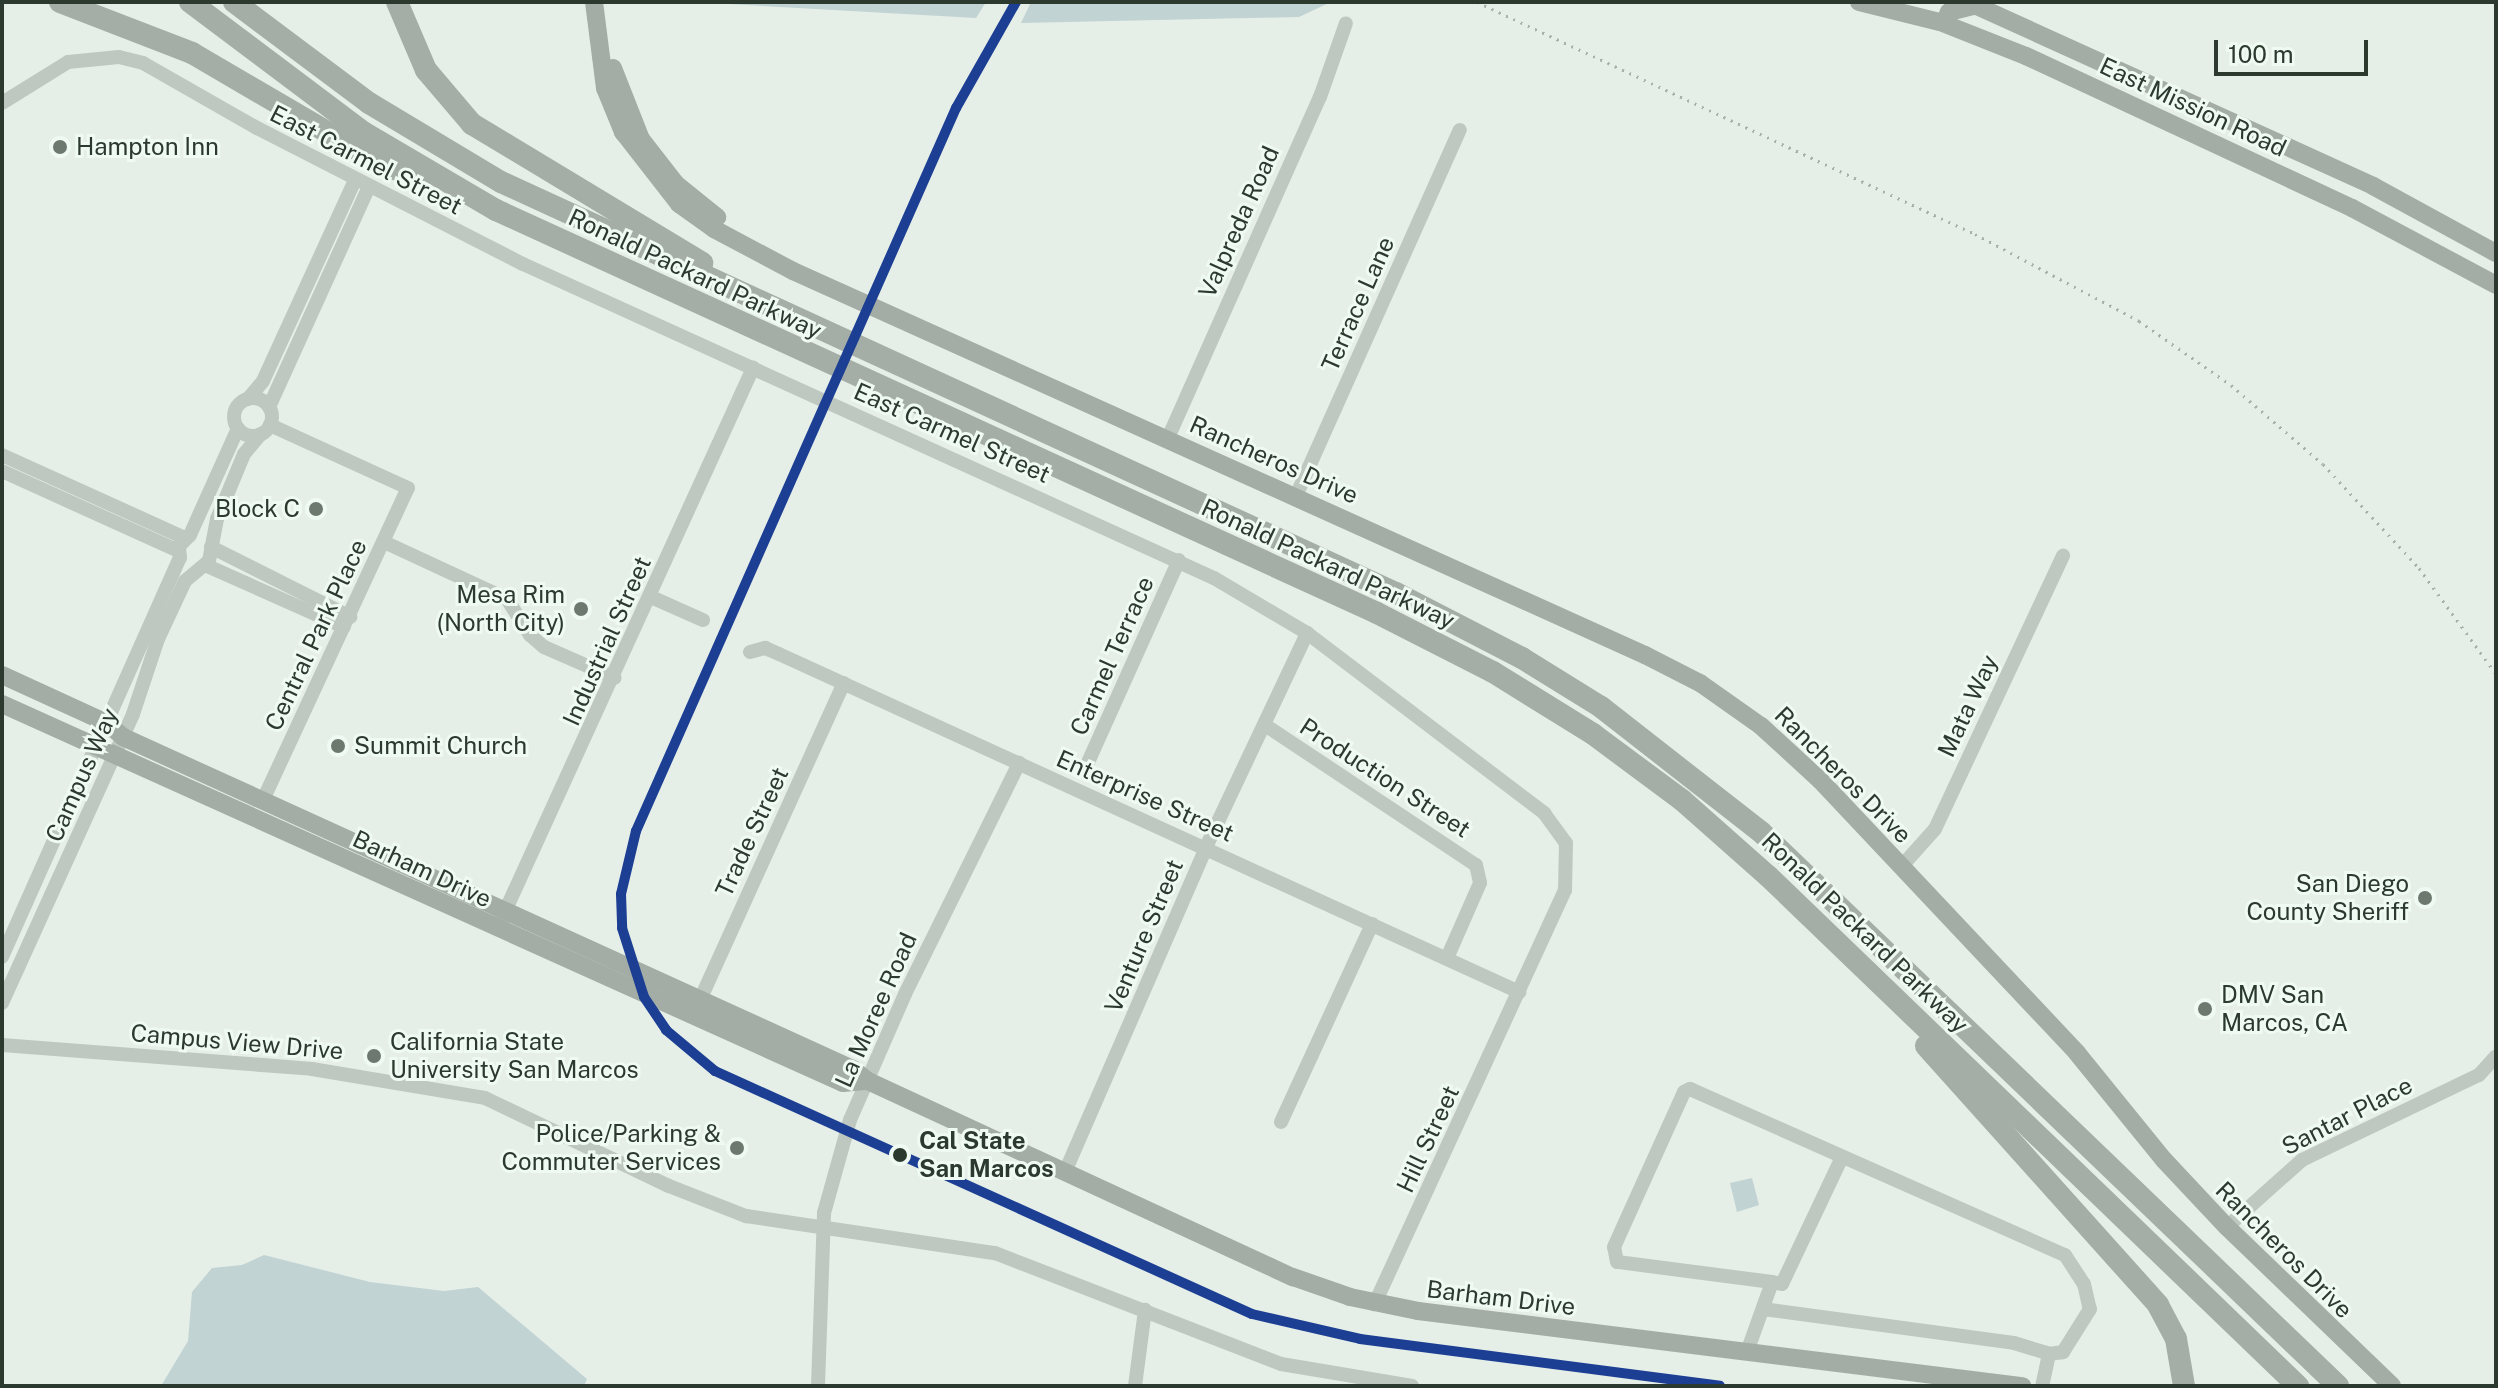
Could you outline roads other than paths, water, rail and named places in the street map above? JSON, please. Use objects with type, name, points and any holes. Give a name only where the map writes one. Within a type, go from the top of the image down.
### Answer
[{"type":"highway","points":[[60,2],[192,53],[380,163],[496,210]]},
{"type":"highway","name":"Ronald Packard Parkway","points":[[190,2],[363,132],[496,210],[1377,613],[1493,672],[1593,734],[1682,800],[1879,982],[2298,1386]]},
{"type":"highway","name":"Ronald Packard Parkway","points":[[234,2],[369,103],[462,161],[734,290],[1396,593],[1522,658],[1601,707],[1761,832],[2338,1386]]},
{"type":"highway","points":[[397,2],[426,70],[472,124],[695,257],[734,290]]},
{"type":"highway","points":[[1879,982],[1913,1032],[2158,1305],[2179,1348],[2184,1386]]},
{"type":"main road","name":"Rancheros Drive","points":[[594,2],[605,88],[636,153],[679,204],[714,229],[793,271],[1296,496],[1700,683],[1761,726],[1901,867],[2077,1053],[2164,1160],[2227,1227],[2392,1386]]},
{"type":"main road","name":"Rancheros Drive","points":[[606,2],[617,85],[641,139],[676,184],[733,228],[931,332]]},
{"type":"main road","name":"East Mission Road","points":[[1859,2],[1944,23],[2352,208],[2492,282]]},
{"type":"main road","points":[[1913,14],[1945,2]]},
{"type":"main road","name":"East Mission Road","points":[[1973,3],[2373,186],[2496,254]]},
{"type":"main road","points":[[1944,23],[1949,12],[1973,3]]},
{"type":"main road","points":[[2492,282],[2496,254]]},
{"type":"main road","points":[[2,675],[107,723],[123,737],[258,798]]},
{"type":"main road","points":[[2,704],[96,747]]},
{"type":"main road","name":"Barham Drive","points":[[96,747],[843,1083],[868,1081]]},
{"type":"main road","name":"Barham Drive","points":[[258,798],[853,1069],[868,1081],[1293,1277],[1375,1304],[2022,1386]]},
{"type":"street","name":"Valpreda Road","points":[[1168,438],[1320,97],[1346,23]]},
{"type":"street","name":"East Carmel Street","points":[[2,103],[68,62],[119,57],[143,63],[355,180],[523,264],[1179,560],[1307,633],[1558,828],[1569,861],[1565,890],[1519,992]]},
{"type":"street","name":"Terrace Lane","points":[[1296,496],[1460,130]]},
{"type":"street","name":"Campus Way","points":[[2,957],[238,428],[235,410],[248,399],[280,344],[355,180]]},
{"type":"street","points":[[238,428],[248,435],[265,430],[269,407],[302,345],[369,187]]},
{"type":"street","points":[[280,344],[302,345]]},
{"type":"street","name":"Industrial Street","points":[[497,929],[615,678],[753,368]]},
{"type":"street","points":[[248,399],[269,407]]},
{"type":"street","name":"Campus Way","points":[[2,1003],[123,737],[184,583],[203,566],[244,454],[265,430]]},
{"type":"street","name":"Central Park Place","points":[[258,798],[347,622],[408,488],[265,430]]},
{"type":"street","points":[[2,455],[183,546],[191,568],[203,566],[347,622]]},
{"type":"street","points":[[2,471],[183,546],[210,545],[347,622]]},
{"type":"street","points":[[384,542],[507,599],[530,635],[544,647],[615,678]]},
{"type":"street","name":"Mata Way","points":[[1901,867],[1935,829],[2063,556]]},
{"type":"street","name":"Carmel Terrace","points":[[1085,769],[1179,560]]},
{"type":"street","points":[[651,597],[703,620]]},
{"type":"street","name":"Venture Street","points":[[1065,1172],[1206,847],[1307,633]]},
{"type":"street","name":"Enterprise Street","points":[[750,652],[765,648],[1519,992]]},
{"type":"street","name":"Trade Street","points":[[700,1000],[844,683]]},
{"type":"street","name":"Production Street","points":[[1265,725],[1476,865],[1480,883],[1447,958]]},
{"type":"street","name":"La Moree Road","points":[[818,1386],[822,1230],[829,1190],[868,1081],[1019,763]]},
{"type":"street","points":[[1281,1122],[1372,924]]},
{"type":"street","name":"Hill Street","points":[[1375,1304],[1519,992]]},
{"type":"street","name":"Campus View Drive","points":[[2,1045],[312,1069],[485,1098],[716,1207],[822,1230]]},
{"type":"street","name":"Santar Place","points":[[2227,1227],[2302,1160],[2479,1075],[2496,1056]]},
{"type":"street","points":[[1763,1309],[2014,1343],[2049,1354],[2063,1352],[2090,1309],[2084,1284],[2065,1255],[1841,1159],[1690,1089],[1684,1092],[1614,1247],[1617,1262],[1782,1284],[1841,1159]]},
{"type":"street","points":[[822,1230],[995,1253],[1281,1364],[1412,1386]]},
{"type":"street","points":[[1747,1352],[1772,1282]]},
{"type":"street","points":[[1135,1386],[1145,1310]]},
{"type":"street","points":[[2042,1386],[2049,1354]]},
{"type":"railway","points":[[1477,2],[1975,234],[2139,321],[2231,385],[2323,464],[2419,568],[2496,674]]},
{"type":"place","name":"Hampton Inn","points":[[60,147]]},
{"type":"place","name":"Block C","points":[[316,509]]},
{"type":"place","name":"Mesa Rim (North City)","points":[[581,609]]},
{"type":"place","name":"Summit Church","points":[[338,746]]},
{"type":"place","name":"San Diego County Sheriff","points":[[2425,898]]},
{"type":"place","name":"DMV San Marcos, CA","points":[[2205,1009]]},
{"type":"place","name":"California State University San Marcos","points":[[374,1056]]},
{"type":"place","name":"Police/Parking & Commuter Services","points":[[737,1148]]},
{"type":"place","name":"Cal State San Marcos","points":[[900,1155]]}]
